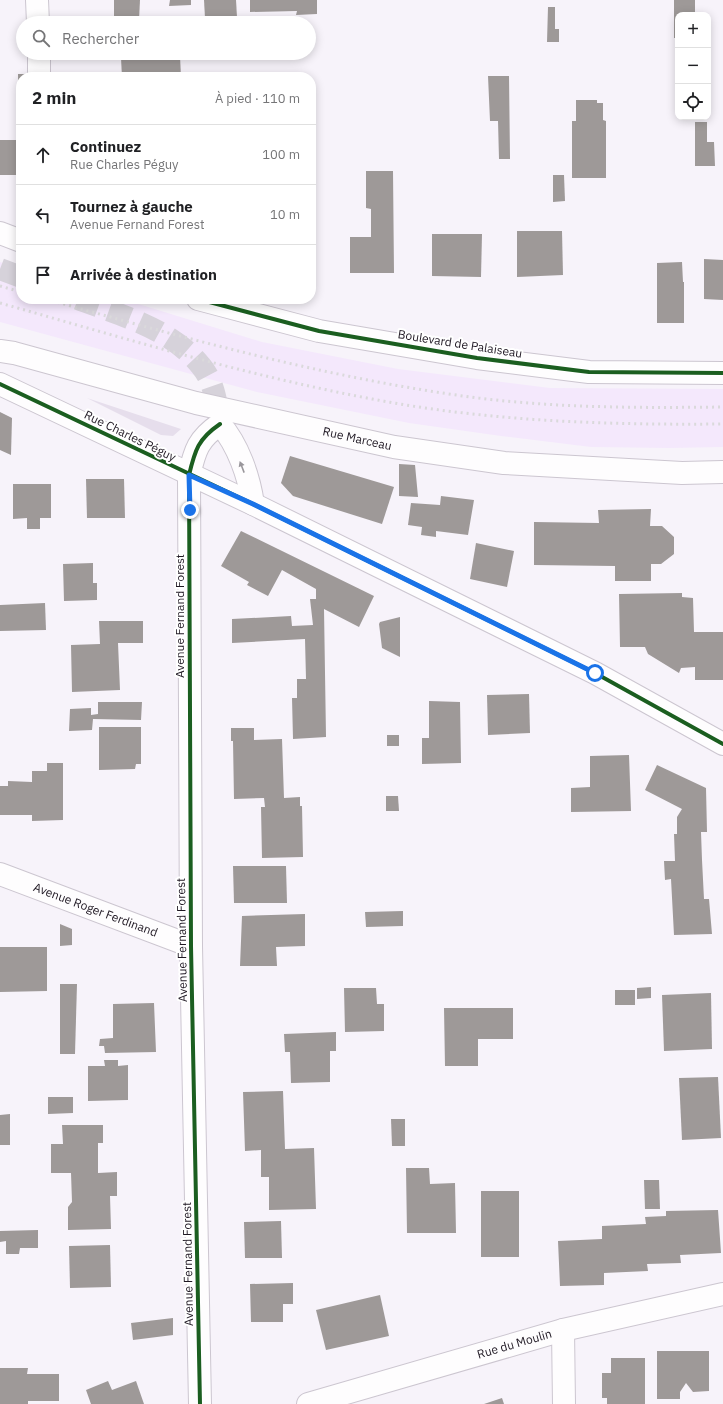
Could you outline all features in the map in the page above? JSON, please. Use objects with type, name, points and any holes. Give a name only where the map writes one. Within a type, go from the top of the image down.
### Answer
[{"type":"street","points":[[37,0],[38,16]]},
{"type":"street","points":[[39,60],[39,72]]},
{"type":"street","points":[[0,234],[16,239]]},
{"type":"street","name":"Boulevard de Palaiseau","points":[[217,304],[319,331],[477,358],[589,372],[723,373]]},
{"type":"street","name":"Rue Marceau","points":[[0,351],[14,353],[196,403],[394,446],[504,463],[652,472],[723,472]]},
{"type":"street","name":"Rue Charles Péguy","points":[[0,384],[189,475],[253,504],[595,673],[723,744]]},
{"type":"street","name":"Avenue Fernand Forest","points":[[200,1404],[191,946],[189,475],[194,455],[205,434],[220,424],[232,437],[251,489],[253,504]]},
{"type":"street","name":"Avenue Roger Ferdinand","points":[[0,874],[191,946]]},
{"type":"street","name":"Rue du Moulin","points":[[308,1404],[563,1330],[723,1294]]},
{"type":"street","points":[[563,1330],[564,1404]]},
{"type":"shaded area","points":[[0,262],[16,267],[16,304],[138,304],[262,342],[398,369],[550,388],[723,389],[723,447],[591,447],[409,423],[257,392],[0,322]]},
{"type":"shaded area","points":[[87,398],[181,429],[173,436],[161,435]]},
{"type":"building","points":[[114,0],[140,0],[139,16],[114,16]]},
{"type":"building","points":[[170,0],[191,0],[191,5],[169,6]]},
{"type":"building","points":[[204,0],[236,0],[237,16],[205,16]]},
{"type":"building","points":[[250,0],[317,0],[317,14],[296,15],[297,11],[250,12]]},
{"type":"building","points":[[674,0],[695,0],[695,12],[675,12],[674,38]]},
{"type":"building","points":[[548,7],[555,7],[555,29],[559,29],[559,42],[547,42]]},
{"type":"building","points":[[121,60],[180,60],[181,72],[122,72]]},
{"type":"building","points":[[488,76],[509,76],[510,159],[499,159],[498,121],[490,121]]},
{"type":"building","points":[[576,100],[597,100],[597,103],[603,103],[603,120],[606,121],[606,178],[572,178],[572,121],[576,121]]},
{"type":"building","points":[[695,122],[707,122],[707,142],[714,142],[715,166],[695,166]]},
{"type":"building","points":[[0,140],[16,140],[16,175],[0,175]]},
{"type":"building","points":[[366,171],[393,171],[394,273],[350,273],[350,237],[371,237],[371,209],[366,208]]},
{"type":"building","points":[[553,175],[564,175],[565,201],[553,202]]},
{"type":"building","points":[[517,231],[562,231],[563,275],[517,277]]},
{"type":"building","points":[[432,234],[482,234],[481,277],[432,276]]},
{"type":"building","points":[[704,259],[723,260],[723,300],[704,299]]},
{"type":"building","points":[[682,262],[684,282],[684,323],[657,323],[657,263]]},
{"type":"building","points":[[0,412],[12,418],[11,455],[0,450]]},
{"type":"building","points":[[290,456],[394,487],[382,524],[293,496],[281,483]]},
{"type":"building","points":[[399,464],[415,465],[418,497],[399,496]]},
{"type":"building","points":[[86,479],[124,479],[125,518],[87,518]]},
{"type":"building","points":[[13,484],[51,484],[51,518],[40,518],[40,529],[27,529],[27,518],[13,519]]},
{"type":"building","points":[[441,496],[474,500],[468,535],[436,531],[436,537],[421,535],[422,527],[408,525],[411,503],[440,505]]},
{"type":"building","points":[[651,509],[650,526],[662,526],[674,537],[674,554],[661,564],[651,564],[651,581],[615,581],[615,566],[534,565],[534,522],[599,523],[598,510]]},
{"type":"building","points":[[241,531],[374,596],[359,627],[324,609],[326,737],[293,739],[292,698],[297,698],[297,679],[306,679],[305,639],[232,643],[232,619],[291,616],[292,626],[313,625],[310,599],[316,599],[316,589],[282,570],[268,596],[247,585],[249,582],[221,566]]},
{"type":"building","points":[[476,543],[514,551],[507,587],[470,579]]},
{"type":"building","points":[[93,563],[93,583],[97,583],[97,600],[64,601],[63,564]]},
{"type":"building","points":[[682,593],[682,597],[693,598],[694,632],[723,632],[723,680],[695,680],[695,667],[681,668],[679,673],[648,654],[645,647],[620,647],[619,594]]},
{"type":"building","points":[[45,603],[46,630],[0,631],[0,605]]},
{"type":"building","points":[[400,617],[400,657],[382,648],[379,624],[380,622]]},
{"type":"building","points":[[99,621],[143,621],[143,643],[118,643],[120,690],[72,692],[71,645],[100,644]]},
{"type":"building","points":[[529,694],[530,733],[488,735],[487,695]]},
{"type":"building","points":[[429,701],[460,702],[461,763],[422,764],[422,738],[429,738]]},
{"type":"building","points":[[98,702],[142,702],[141,720],[93,719],[92,730],[69,731],[70,709],[91,708],[91,715],[98,714]]},
{"type":"building","points":[[99,727],[141,727],[141,764],[136,764],[135,769],[99,770]]},
{"type":"building","points":[[231,728],[254,728],[254,740],[282,739],[284,798],[300,797],[300,806],[302,806],[303,857],[262,858],[261,807],[265,807],[264,798],[234,799],[233,741],[231,741]]},
{"type":"building","points":[[387,735],[399,735],[399,746],[387,746]]},
{"type":"building","points":[[629,755],[631,811],[571,812],[571,788],[590,787],[590,756]]},
{"type":"building","points":[[47,763],[63,763],[63,820],[32,821],[32,815],[0,815],[0,786],[8,786],[8,781],[32,782],[32,771],[47,771]]},
{"type":"building","points":[[657,765],[706,788],[707,832],[701,832],[702,860],[704,899],[709,899],[712,934],[674,935],[671,879],[665,880],[664,861],[675,861],[674,834],[677,834],[677,817],[682,809],[645,790]]},
{"type":"building","points":[[386,796],[398,796],[399,811],[386,811]]},
{"type":"building","points":[[233,866],[286,866],[287,903],[234,903]]},
{"type":"building","points":[[403,911],[403,926],[366,927],[365,912]]},
{"type":"building","points":[[305,914],[305,946],[276,947],[277,966],[240,966],[242,916]]},
{"type":"building","points":[[60,924],[72,929],[72,945],[60,946]]},
{"type":"building","points":[[0,947],[47,947],[47,991],[0,992]]},
{"type":"building","points":[[60,984],[77,984],[75,1054],[60,1054]]},
{"type":"building","points":[[651,987],[651,998],[637,999],[637,988]]},
{"type":"building","points":[[344,988],[376,988],[377,1004],[384,1004],[384,1031],[345,1032]]},
{"type":"building","points":[[615,990],[635,990],[635,1005],[615,1005]]},
{"type":"building","points":[[711,993],[712,1049],[664,1051],[662,995]]},
{"type":"building","points":[[154,1003],[156,1052],[105,1053],[104,1046],[99,1046],[100,1039],[113,1038],[113,1004]]},
{"type":"building","points":[[444,1008],[513,1008],[513,1039],[478,1039],[478,1066],[445,1066]]},
{"type":"building","points":[[336,1032],[336,1051],[330,1051],[330,1082],[291,1083],[290,1052],[285,1052],[284,1034]]},
{"type":"building","points":[[104,1060],[118,1060],[118,1066],[128,1065],[128,1100],[88,1101],[88,1066],[105,1066]]},
{"type":"building","points":[[718,1077],[721,1138],[682,1140],[679,1078]]},
{"type":"building","points":[[283,1091],[285,1149],[314,1148],[316,1209],[269,1210],[269,1177],[261,1177],[261,1150],[245,1151],[243,1092]]},
{"type":"building","points":[[48,1097],[73,1097],[73,1113],[48,1114]]},
{"type":"building","points":[[10,1114],[10,1145],[0,1145],[0,1115]]},
{"type":"building","points":[[391,1119],[405,1119],[405,1146],[392,1146]]},
{"type":"building","points":[[62,1125],[103,1125],[103,1143],[98,1143],[98,1173],[117,1172],[117,1196],[110,1196],[111,1229],[68,1230],[68,1207],[72,1202],[71,1173],[51,1173],[51,1144],[63,1144]]},
{"type":"building","points":[[406,1168],[429,1168],[430,1184],[455,1183],[456,1233],[407,1233]]},
{"type":"building","points":[[644,1180],[659,1180],[660,1209],[645,1209]]},
{"type":"building","points":[[481,1191],[519,1191],[519,1257],[481,1257]]},
{"type":"building","points":[[718,1210],[721,1253],[680,1255],[681,1263],[647,1264],[648,1271],[604,1273],[604,1285],[560,1286],[558,1241],[602,1239],[602,1226],[646,1224],[645,1217],[666,1216],[666,1211]]},
{"type":"building","points":[[281,1221],[282,1258],[245,1258],[244,1222]]},
{"type":"building","points":[[38,1230],[38,1248],[20,1248],[19,1254],[6,1254],[6,1241],[0,1242],[0,1231]]},
{"type":"building","points":[[110,1245],[111,1287],[70,1288],[69,1246]]},
{"type":"building","points":[[293,1283],[293,1304],[283,1304],[283,1322],[251,1322],[250,1284]]},
{"type":"building","points":[[380,1295],[389,1336],[326,1350],[316,1310]]},
{"type":"building","points":[[173,1318],[173,1335],[133,1340],[131,1323]]},
{"type":"building","points":[[657,1351],[709,1351],[709,1391],[693,1392],[686,1383],[680,1392],[680,1399],[657,1399]]},
{"type":"building","points":[[611,1358],[645,1358],[645,1404],[607,1404],[607,1398],[602,1398],[602,1373],[611,1373]]},
{"type":"building","points":[[0,1368],[28,1368],[27,1374],[59,1374],[59,1401],[28,1401],[28,1404],[0,1404]]},
{"type":"building","points":[[108,1381],[112,1390],[136,1381],[144,1404],[91,1404],[86,1390]]},
{"type":"building","points":[[502,1398],[504,1404],[484,1404]]},
{"type":"tunnel","points":[[0,269],[16,275]]},
{"type":"tunnel","points":[[92,304],[128,317],[160,333],[189,353],[201,366],[209,379],[218,409],[220,424]]},
{"type":"railway","points":[[0,286],[16,291]]},
{"type":"railway","points":[[0,303],[252,373],[354,396],[406,405],[445,411],[524,419],[604,423],[723,424]]},
{"type":"railway","points":[[64,304],[206,343],[314,369],[423,390],[478,398],[569,406],[723,407]]},
{"type":"cycle path","points":[[217,304],[319,331],[477,358],[589,372],[723,373]]},
{"type":"cycle path","points":[[0,384],[253,504],[595,673],[723,744]]},
{"type":"cycle path","points":[[200,1404],[191,946],[189,475],[198,446],[202,440],[220,424]]},
{"type":"route","points":[[190,510],[189,475],[253,504],[595,673]]}]
